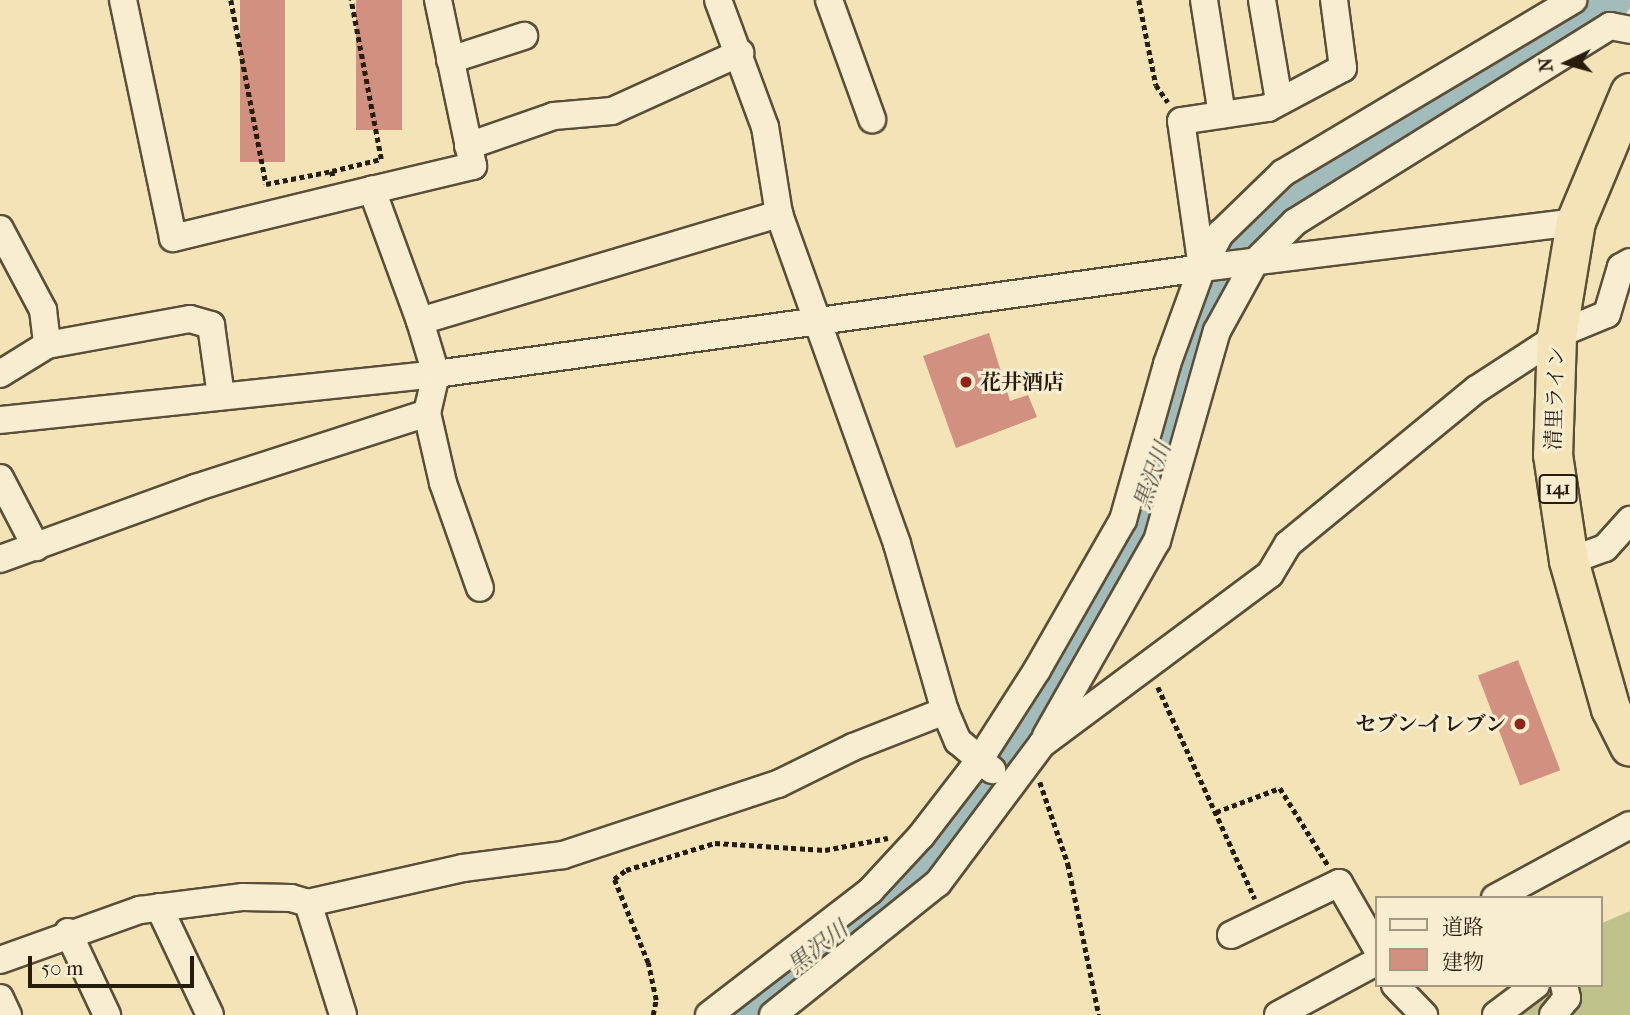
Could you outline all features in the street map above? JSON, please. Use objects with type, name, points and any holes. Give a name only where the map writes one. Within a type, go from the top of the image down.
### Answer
[{"type":"highway","name":"清里ライン","points":[[1630,93],[1576,222],[1557,337],[1553,455],[1569,561],[1611,709],[1630,747]]},
{"type":"street","points":[[123,0],[173,238],[473,166],[438,0]]},
{"type":"street","points":[[718,0],[740,53],[765,127],[779,214],[897,544],[945,711],[958,741],[995,772]]},
{"type":"street","points":[[829,0],[872,118]]},
{"type":"street","points":[[1204,0],[1222,115]]},
{"type":"street","points":[[1262,0],[1279,101]]},
{"type":"street","points":[[1202,268],[1181,121],[1268,108],[1343,68],[1334,0]]},
{"type":"street","points":[[709,1015],[793,973],[938,883],[995,772],[1079,596],[1165,441],[1217,331],[1255,262],[1295,222],[1573,0]]},
{"type":"street","points":[[1035,752],[1157,541],[1165,441],[1202,268],[1221,233],[1283,173],[1436,109],[1610,26],[1630,30]]},
{"type":"street","points":[[450,60],[524,36]]},
{"type":"street","points":[[468,146],[554,116],[612,111],[740,53]]},
{"type":"street","points":[[372,190],[420,321],[436,374],[427,413],[443,483],[480,588]]},
{"type":"street","points":[[420,321],[779,214]]},
{"type":"street","points":[[0,420],[436,374],[1202,268],[1576,222]]},
{"type":"street","points":[[0,229],[43,310],[47,345]]},
{"type":"street","points":[[774,1015],[793,973],[921,836],[995,772],[1035,752],[1270,574],[1288,544],[1477,389],[1557,337],[1607,314],[1621,267],[1630,262]]},
{"type":"street","points":[[0,374],[47,345],[190,319],[211,325],[221,396]]},
{"type":"street","points":[[0,559],[195,488],[427,413]]},
{"type":"street","points":[[0,478],[36,547]]},
{"type":"street","points":[[1569,561],[1605,548],[1630,520]]},
{"type":"street","points":[[1079,596],[1114,616]]},
{"type":"street","points":[[0,960],[68,932],[159,907],[243,897],[291,898],[308,903],[463,868],[564,855],[778,785],[853,747],[945,711]]},
{"type":"street","points":[[1499,896],[1630,825]]},
{"type":"street","points":[[1231,934],[1339,883],[1374,958]]},
{"type":"street","points":[[308,903],[342,1015]]},
{"type":"street","points":[[159,907],[210,1015]]},
{"type":"street","points":[[68,932],[107,1015]]},
{"type":"street","points":[[1278,1015],[1374,961]]},
{"type":"street","points":[[1396,987],[1411,1011]]},
{"type":"street","points":[[1496,1015],[1533,987]]},
{"type":"street","points":[[1553,1015],[1567,998],[1564,987]]},
{"type":"street","points":[[0,998],[8,1015]]},
{"type":"path","points":[[231,0],[266,184],[381,159],[351,0]]},
{"type":"path","points":[[1139,0],[1156,85],[1181,121]]},
{"type":"path","points":[[332,171],[337,198]]},
{"type":"path","points":[[1148,667],[1265,919]]},
{"type":"path","points":[[1035,752],[1068,864],[1099,1015]]},
{"type":"path","points":[[1216,813],[1280,788],[1339,883]]},
{"type":"path","points":[[653,1015],[656,1000],[648,963],[614,879],[626,870],[716,843],[825,850],[921,836]]},
{"type":"green space","points":[[1630,911],[1630,1015],[1502,1015],[1530,987],[1602,987],[1602,923]]},
{"type":"building","points":[[240,0],[285,0],[285,162],[240,162]]},
{"type":"building","points":[[356,0],[402,0],[402,130],[356,130]]},
{"type":"building","points":[[989,333],[1010,401],[1028,395],[1037,417],[956,448],[923,356]]},
{"type":"building","name":"セブン-イレブン","points":[[1518,660],[1560,770],[1520,786],[1478,675]]},
{"type":"waterway","name":"黒沢川","points":[[733,1015],[925,865],[981,791],[1039,699],[1145,505],[1206,310],[1253,223],[1313,177],[1611,0]]},
{"type":"place","name":"花井酒店","points":[[966,382]]},
{"type":"place","name":"セブン-イレブン","points":[[1520,724]]}]
